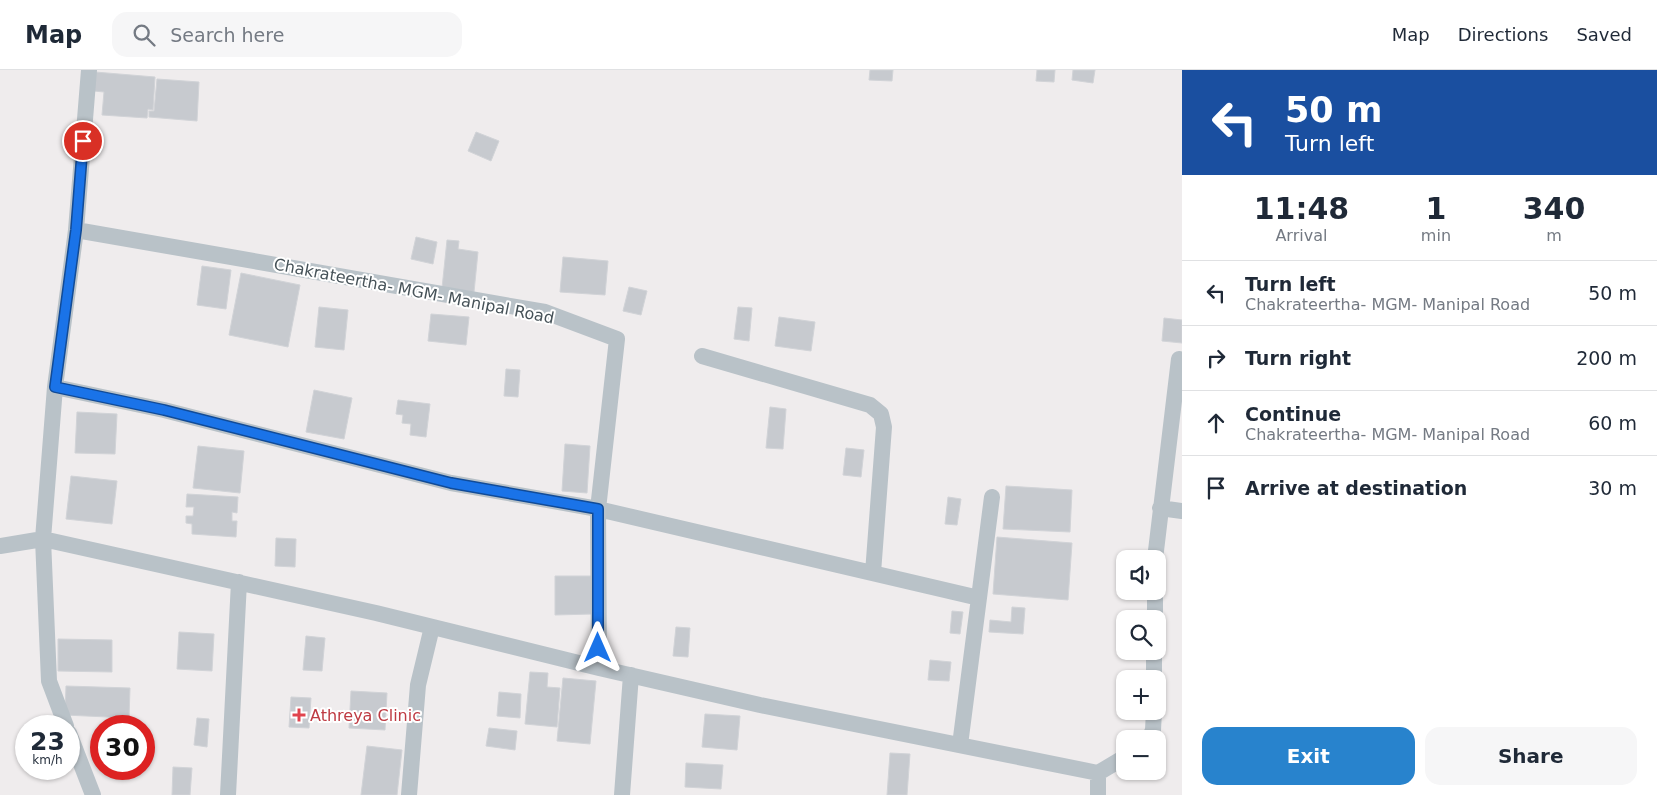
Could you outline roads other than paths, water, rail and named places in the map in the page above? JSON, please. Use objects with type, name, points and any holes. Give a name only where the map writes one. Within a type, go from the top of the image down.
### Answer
[{"type":"street","points":[[62,715],[49,681],[43,539],[55,387],[76,230],[89,70]]},
{"type":"street","name":"Chakrateertha- MGM- Manipal Road","points":[[76,230],[545,312],[617,339],[598,509]]},
{"type":"street","points":[[702,356],[870,405],[881,414],[884,427],[873,574]]},
{"type":"street","points":[[1156,550],[1179,359]]},
{"type":"street","points":[[55,387],[164,410],[451,483],[598,509],[979,598]]},
{"type":"street","points":[[960,745],[992,497]]},
{"type":"street","points":[[1160,508],[1182,511]]},
{"type":"street","points":[[598,509],[598,668]]},
{"type":"street","points":[[0,546],[43,539],[239,582],[598,668],[760,704],[1098,773],[1116,762]]},
{"type":"street","points":[[228,795],[239,582]]},
{"type":"street","points":[[409,795],[418,685],[432,627]]},
{"type":"street","points":[[622,795],[631,675]]},
{"type":"street","points":[[80,761],[93,795]]},
{"type":"street","points":[[1098,773],[1098,795]]},
{"type":"place","name":"Athreya Clinic","points":[[299,715]]}]
